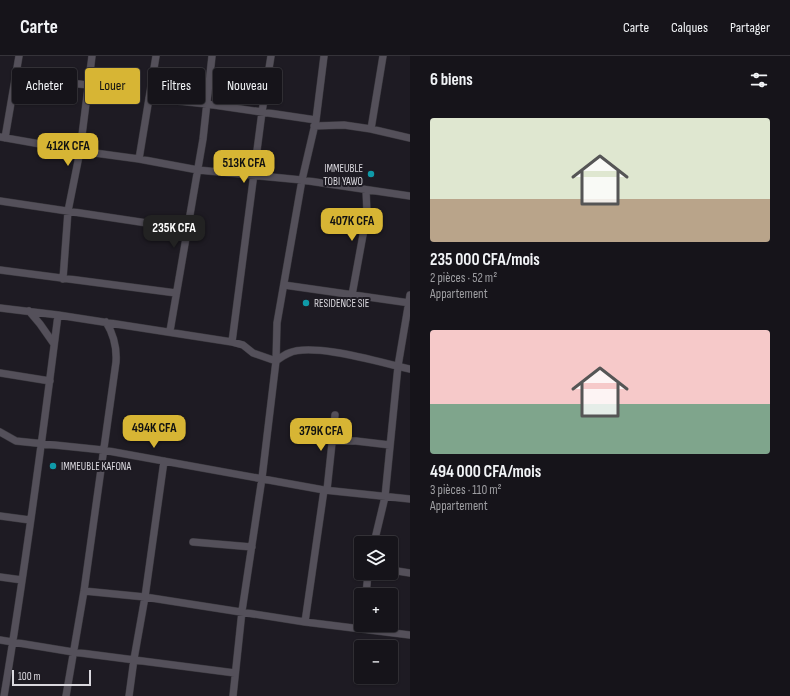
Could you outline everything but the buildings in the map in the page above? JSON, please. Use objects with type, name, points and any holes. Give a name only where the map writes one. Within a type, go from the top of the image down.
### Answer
[{"type":"street","points":[[17,68],[19,56]]},
{"type":"street","points":[[90,68],[92,56]]},
{"type":"street","points":[[154,68],[156,56]]},
{"type":"street","points":[[170,332],[198,170],[212,56]]},
{"type":"street","points":[[232,342],[262,112],[271,56]]},
{"type":"street","points":[[232,696],[242,611],[262,478],[276,361],[277,323],[302,180],[315,123],[324,56]]},
{"type":"street","points":[[371,129],[383,56]]},
{"type":"street","points":[[12,95],[3,138],[198,170],[302,180],[410,196]]},
{"type":"street","points":[[62,279],[68,211],[80,151],[86,104]]},
{"type":"street","points":[[138,159],[148,104]]},
{"type":"street","points":[[207,104],[262,112],[315,123],[371,129],[410,138]]},
{"type":"street","points":[[352,295],[367,213],[366,190]]},
{"type":"street","points":[[0,200],[187,229]]},
{"type":"street","points":[[0,270],[176,293]]},
{"type":"street","points":[[284,285],[409,303]]},
{"type":"street","points":[[376,536],[384,497],[398,366],[410,295]]},
{"type":"street","points":[[0,308],[106,322],[232,342],[243,346],[253,353],[276,361]]},
{"type":"street","points":[[29,312],[40,324],[54,344]]},
{"type":"street","points":[[4,696],[42,444],[58,315]]},
{"type":"street","points":[[66,696],[84,591],[116,355],[113,334],[106,322]]},
{"type":"street","points":[[276,361],[290,352],[306,350],[336,352],[410,369]]},
{"type":"street","points":[[0,373],[50,381]]},
{"type":"street","points":[[305,622],[335,415]]},
{"type":"street","points":[[0,432],[16,441],[103,450],[325,490],[410,499]]},
{"type":"street","points":[[332,441],[356,440],[390,445]]},
{"type":"street","points":[[129,696],[145,597],[164,461]]},
{"type":"street","points":[[0,516],[30,520]]},
{"type":"street","points":[[193,542],[252,546]]},
{"type":"street","points":[[398,571],[410,574]]},
{"type":"street","points":[[0,577],[22,580]]},
{"type":"street","points":[[84,591],[145,597],[305,622],[354,626]]},
{"type":"street","points":[[392,632],[410,635]]},
{"type":"street","points":[[0,640],[73,652],[235,673]]},
{"type":"place","name":"IMMEUBLE TOBI YAWO","points":[[371,174]]},
{"type":"place","name":"RESIDENCE SIE","points":[[306,303]]},
{"type":"place","name":"IMMEUBLE KAFONA","points":[[53,466]]}]
